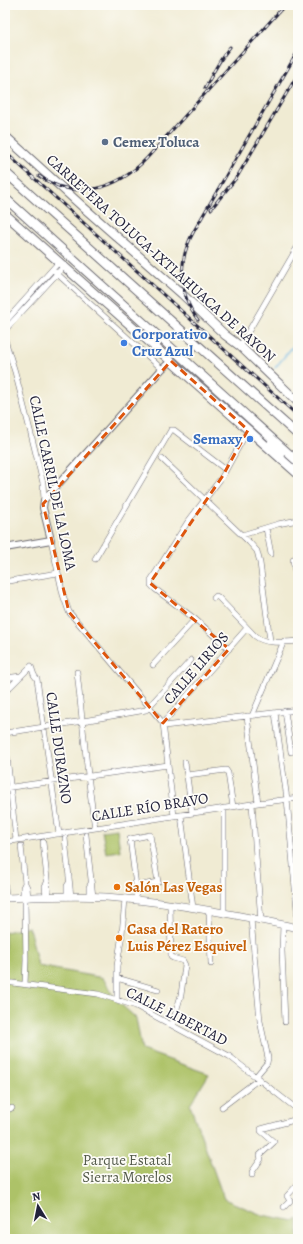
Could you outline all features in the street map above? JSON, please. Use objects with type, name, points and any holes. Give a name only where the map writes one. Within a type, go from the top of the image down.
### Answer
[{"type":"main road","name":"CARRETERA TOLUCA-IXTLAHUACA DE RAYON","points":[[5,136],[182,294],[224,335],[240,346],[298,402]]},
{"type":"main road","points":[[5,172],[298,435]]},
{"type":"main road","points":[[5,198],[298,462]]},
{"type":"main road","points":[[5,214],[298,474]]},
{"type":"main road","points":[[268,435],[282,460]]},
{"type":"main road","points":[[6,898],[91,897],[136,900],[193,908],[298,928]]},
{"type":"street","points":[[240,346],[298,246]]},
{"type":"street","points":[[5,330],[61,264]]},
{"type":"street","points":[[55,272],[162,369]]},
{"type":"street","points":[[5,322],[55,272]]},
{"type":"street","points":[[101,313],[108,306]]},
{"type":"street","name":"CALLE CARRIL DE LA LOMA","points":[[5,340],[32,434],[43,483],[43,508],[67,609],[149,707]]},
{"type":"street","points":[[44,500],[162,369],[171,361]]},
{"type":"street","points":[[95,560],[171,430],[174,430],[227,469]]},
{"type":"street","points":[[229,649],[195,619],[155,589],[151,585],[151,580],[176,541],[227,469],[248,430]]},
{"type":"street","points":[[162,459],[254,547],[258,556],[270,641]]},
{"type":"street","points":[[242,535],[298,520]]},
{"type":"street","points":[[266,528],[271,554]]},
{"type":"street","points":[[5,548],[51,540]]},
{"type":"street","points":[[298,555],[294,558],[293,564],[298,589]]},
{"type":"street","points":[[9,581],[58,573]]},
{"type":"street","points":[[214,598],[216,596],[218,597],[247,628],[260,639],[284,642],[298,641]]},
{"type":"street","points":[[153,665],[195,619]]},
{"type":"street","name":"CALLE LIRIOS","points":[[163,725],[247,628]]},
{"type":"street","points":[[258,803],[249,716],[284,642]]},
{"type":"street","points":[[5,733],[83,722],[142,711],[149,707],[191,660]]},
{"type":"street","name":"CALLE DURAZNO","points":[[21,676],[31,666],[37,679],[59,834]]},
{"type":"street","points":[[77,672],[95,828]]},
{"type":"street","points":[[5,678],[21,676]]},
{"type":"street","points":[[5,692],[21,676]]},
{"type":"street","points":[[149,707],[163,725],[174,816]]},
{"type":"street","points":[[163,725],[285,712],[298,712]]},
{"type":"street","points":[[285,712],[291,752]]},
{"type":"street","points":[[275,713],[287,799],[298,921]]},
{"type":"street","points":[[5,737],[8,787],[16,840]]},
{"type":"street","points":[[185,762],[192,813]]},
{"type":"street","points":[[8,787],[168,765]]},
{"type":"street","points":[[187,775],[224,770],[227,771],[233,807]]},
{"type":"street","name":"CALLE RÍO BRAVO","points":[[5,842],[298,798]]},
{"type":"street","points":[[252,804],[262,921]]},
{"type":"street","points":[[224,808],[224,914]]},
{"type":"street","points":[[181,815],[193,908]]},
{"type":"street","points":[[86,835],[91,897]]},
{"type":"street","points":[[136,886],[158,882],[150,835],[130,839],[136,886],[136,900]]},
{"type":"street","points":[[65,838],[69,883],[67,886],[69,897]]},
{"type":"street","points":[[43,842],[47,897]]},
{"type":"street","points":[[21,846],[25,883],[23,887],[25,898],[25,984]]},
{"type":"street","points":[[5,886],[6,898]]},
{"type":"street","points":[[117,999],[116,978],[125,899]]},
{"type":"street","points":[[170,905],[171,956],[172,958],[183,962],[185,965],[181,995],[172,1025]]},
{"type":"street","points":[[209,911],[211,964]]},
{"type":"street","points":[[222,1107],[258,1078],[267,1063],[268,1058],[260,1021],[250,918]]},
{"type":"street","points":[[283,925],[282,951],[286,1022]]},
{"type":"street","points":[[116,978],[158,990]]},
{"type":"street","name":"CALLE LIBERTAD","points":[[5,982],[94,994],[117,999],[136,1006],[220,1050],[298,1110]]},
{"type":"street","points":[[5,1111],[12,1108]]},
{"type":"street","points":[[252,1174],[260,1157],[274,1142],[261,1130],[298,1119]]},
{"type":"street","points":[[284,1207],[290,1201],[287,1196],[298,1184]]},
{"type":"highlighted area","points":[[171,361],[248,430],[222,477],[150,583],[229,649],[163,723],[69,612],[43,504]]},
{"type":"green space","points":[[117,829],[120,851],[106,853],[102,831]]},
{"type":"green space","name":"Parque Estatal Sierra Morelos","points":[[29,927],[38,966],[103,978],[115,999],[136,1018],[142,1050],[209,1074],[190,1105],[224,1199],[262,1215],[295,1221],[298,1219],[298,1239],[5,1239],[5,932]]},
{"type":"waterway","points":[[275,368],[298,340]]},
{"type":"railway","points":[[39,176],[53,184],[67,189],[82,190],[110,184],[123,178],[136,169],[285,5]]},
{"type":"railway","points":[[205,88],[219,62],[230,47]]},
{"type":"railway","points":[[198,320],[191,310],[182,276],[185,253],[189,242],[298,51]]},
{"type":"railway","points":[[211,209],[237,177],[298,74]]},
{"type":"railway","points":[[5,152],[298,416]]},
{"type":"place","name":"Cemex Toluca","points":[[105,142]]},
{"type":"place","name":"Corporativo Cruz Azul","points":[[124,343]]},
{"type":"place","name":"Semaxy","points":[[250,439]]},
{"type":"place","name":"Salón Las Vegas","points":[[117,887]]},
{"type":"place","name":"Casa del Ratero Luis Pérez Esquivel","points":[[119,938]]}]
